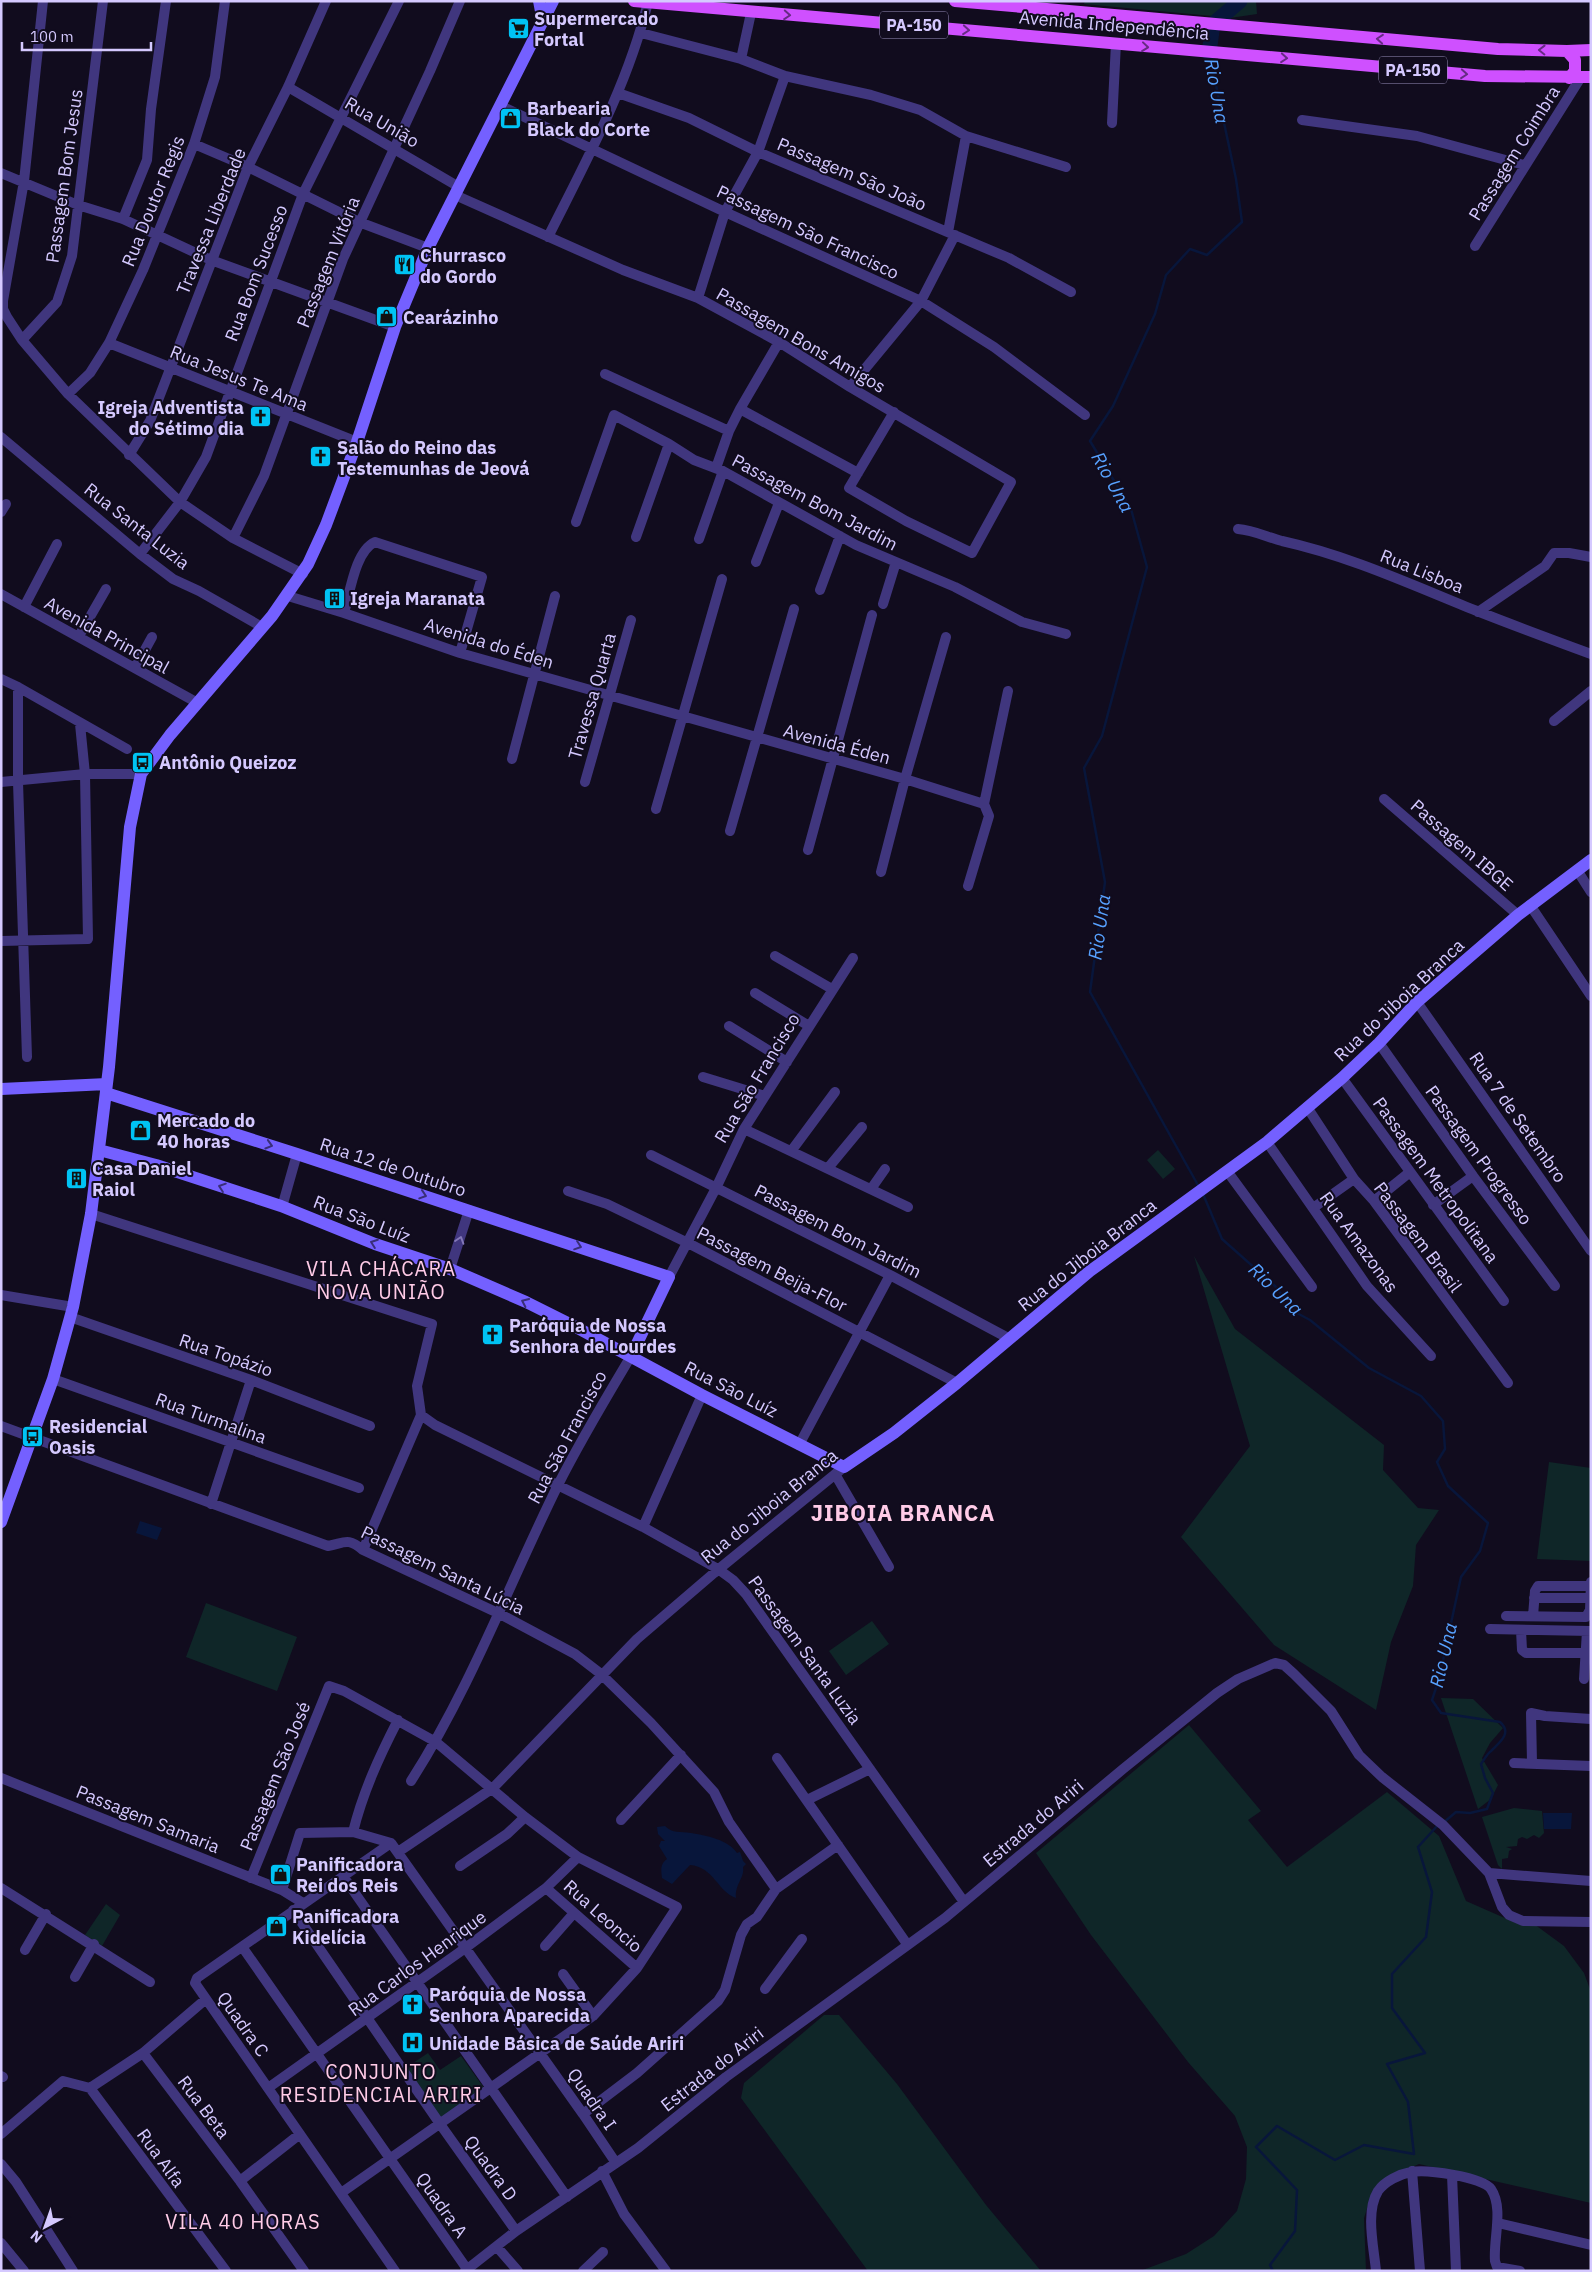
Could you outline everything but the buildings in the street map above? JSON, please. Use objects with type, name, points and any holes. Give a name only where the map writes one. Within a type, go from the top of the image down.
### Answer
[{"type":"main road","points":[[539,1],[540,27]]},
{"type":"main road","points":[[1,1522],[53,1379],[72,1312],[91,1214],[106,1089],[130,827],[141,774],[154,754],[288,596],[303,574],[326,525],[357,442],[395,327],[428,248],[553,1]]},
{"type":"main road","name":"Avenida Independência","points":[[634,1],[751,13],[1194,52],[1236,53],[1485,76],[1580,77]]},
{"type":"main road","name":"Avenida Independência","points":[[955,1],[1498,49],[1591,50]]},
{"type":"main road","points":[[1567,51],[1575,60],[1575,71],[1580,77]]},
{"type":"main road","name":"Rua do Jiboia Branca","points":[[840,1471],[957,1383],[1077,1282],[1267,1142],[1342,1078],[1379,1043],[1417,1002],[1518,914],[1591,860]]},
{"type":"main road","points":[[1,1089],[106,1089]]},
{"type":"main road","name":"Rua 12 de Outubro","points":[[106,1089],[669,1277]]},
{"type":"main road","name":"Rua São Luíz","points":[[99,1150],[156,1165],[282,1207],[375,1244],[450,1269],[526,1302],[631,1356],[799,1445],[840,1471]]},
{"type":"main road","name":"Rua São Francisco","points":[[631,1356],[669,1277]]},
{"type":"street","points":[[43,1],[24,182],[3,309],[22,340],[68,394],[129,455],[180,502],[233,538],[303,574]]},
{"type":"street","name":"Passagem Bom Jesus","points":[[22,340],[58,302],[72,256],[103,1]]},
{"type":"street","points":[[123,220],[147,160],[150,109],[166,1]]},
{"type":"street","name":"Rua Doutor Regis","points":[[68,394],[90,373],[109,343],[194,144],[215,77],[225,1]]},
{"type":"street","name":"Travessa Liberdade","points":[[129,455],[150,422],[248,167],[288,87],[326,1]]},
{"type":"street","name":"Rua Bom Sucesso","points":[[140,554],[180,502],[206,456],[303,194],[399,1]]},
{"type":"street","name":"Passagem Vitória","points":[[233,538],[260,484],[343,259],[395,148],[460,1]]},
{"type":"street","points":[[548,237],[618,93],[641,33],[648,2]]},
{"type":"street","points":[[741,59],[751,13]]},
{"type":"street","points":[[641,33],[741,59],[785,76],[871,95],[920,110],[966,136],[1066,167]]},
{"type":"street","points":[[1112,123],[1116,44]]},
{"type":"street","points":[[698,298],[725,212],[758,152],[785,76]]},
{"type":"street","name":"Passagem Coimbra","points":[[1475,246],[1580,77]]},
{"type":"street","name":"Rua União","points":[[288,87],[395,148],[457,191]]},
{"type":"street","name":"Passagem São João","points":[[618,93],[689,118],[758,152],[1009,258],[1071,292]]},
{"type":"street","name":"Passagem São Francisco","points":[[501,106],[725,212],[920,301],[994,347],[1085,415]]},
{"type":"street","points":[[1302,120],[1417,136],[1524,166]]},
{"type":"street","points":[[850,387],[920,301],[952,233],[966,136]]},
{"type":"street","points":[[194,144],[248,167],[359,222],[428,248]]},
{"type":"street","points":[[1,173],[78,205],[123,220],[211,260],[395,327]]},
{"type":"street","name":"Passagem Bons Amigos","points":[[457,191],[548,237],[623,270],[698,298],[780,342],[850,387],[1011,482],[972,553],[906,521],[850,488],[858,473]]},
{"type":"street","points":[[699,539],[729,431],[740,408],[780,342]]},
{"type":"street","name":"Rua Jesus Te Ama","points":[[109,343],[357,442]]},
{"type":"street","points":[[605,374],[729,431]]},
{"type":"street","points":[[740,408],[858,473],[894,412]]},
{"type":"street","name":"Passagem Bom Jardim","points":[[576,522],[614,416],[669,444],[694,460],[719,470],[840,536],[955,587],[1022,622],[1066,634]]},
{"type":"street","name":"Rua Santa Luzia","points":[[1,437],[140,554],[173,579],[199,591],[262,627]]},
{"type":"street","points":[[636,537],[669,444]]},
{"type":"street","points":[[756,562],[779,503]]},
{"type":"street","name":"Rua Lisboa","points":[[1238,529],[1319,549],[1370,567],[1478,612],[1591,654]]},
{"type":"street","points":[[820,590],[840,536]]},
{"type":"street","points":[[344,613],[360,558],[366,548],[375,542],[482,577],[460,653]]},
{"type":"street","points":[[24,607],[57,544]]},
{"type":"street","points":[[1478,612],[1545,566],[1554,553],[1569,553],[1591,557]]},
{"type":"street","points":[[883,604],[896,562]]},
{"type":"street","points":[[656,809],[722,580]]},
{"type":"street","points":[[79,636],[106,589]]},
{"type":"street","name":"Avenida Principal","points":[[1,594],[198,703]]},
{"type":"street","name":"Avenida do Éden","points":[[288,596],[460,653],[682,715]]},
{"type":"street","points":[[512,759],[555,596]]},
{"type":"street","points":[[730,832],[794,609]]},
{"type":"street","points":[[808,850],[872,615]]},
{"type":"street","name":"Travessa Quarta","points":[[585,782],[631,620]]},
{"type":"street","points":[[135,668],[152,636]]},
{"type":"street","points":[[881,872],[905,779],[946,637]]},
{"type":"street","points":[[1,679],[18,686],[80,724],[127,749]]},
{"type":"street","points":[[18,686],[18,782],[27,1057]]},
{"type":"street","points":[[968,886],[989,816],[984,804],[1008,691]]},
{"type":"street","points":[[1554,721],[1591,692]]},
{"type":"street","name":"Avenida Éden","points":[[682,715],[756,738],[905,779],[984,804]]},
{"type":"street","points":[[1,941],[88,939],[85,774],[80,724]]},
{"type":"street","points":[[1,782],[18,782],[85,774],[141,774]]},
{"type":"street","name":"Passagem IBGE","points":[[1384,800],[1518,914]]},
{"type":"street","points":[[1577,870],[1591,892]]},
{"type":"street","points":[[1530,905],[1591,996]]},
{"type":"street","points":[[775,956],[832,989]]},
{"type":"street","name":"Rua São Francisco","points":[[669,1277],[716,1188],[744,1129],[853,958]]},
{"type":"street","points":[[755,993],[809,1026]]},
{"type":"street","name":"Rua 7 de Setembro","points":[[1417,1002],[1591,1250]]},
{"type":"street","points":[[729,1026],[787,1062]]},
{"type":"street","name":"Passagem Progresso","points":[[1379,1043],[1473,1176],[1555,1286]]},
{"type":"street","points":[[703,1077],[765,1096]]},
{"type":"street","name":"Passagem Metropolitana","points":[[1342,1078],[1504,1301]]},
{"type":"street","points":[[792,1150],[835,1092]]},
{"type":"street","name":"Passagem Brasil","points":[[1307,1107],[1354,1179],[1374,1201],[1508,1383]]},
{"type":"street","points":[[828,1168],[862,1127]]},
{"type":"street","points":[[744,1129],[792,1150],[908,1207]]},
{"type":"street","name":"Rua Amazonas","points":[[1267,1142],[1367,1286],[1432,1356]]},
{"type":"street","points":[[282,1207],[297,1154]]},
{"type":"street","name":"Passagem Bom Jardim","points":[[651,1155],[890,1275],[1010,1339]]},
{"type":"street","points":[[871,1189],[885,1169]]},
{"type":"street","points":[[1227,1171],[1312,1287]]},
{"type":"street","points":[[1374,1201],[1410,1172]]},
{"type":"street","points":[[1433,1205],[1473,1176]]},
{"type":"street","points":[[1313,1208],[1354,1179]]},
{"type":"street","name":"Passagem Beija-Flor","points":[[568,1191],[607,1204],[688,1243],[957,1383]]},
{"type":"street","points":[[450,1269],[470,1210]]},
{"type":"street","points":[[91,1214],[432,1324],[417,1386],[421,1415],[363,1550]]},
{"type":"street","points":[[799,1445],[890,1275]]},
{"type":"street","name":"Rua Topázio","points":[[1,1296],[72,1312],[370,1426]]},
{"type":"street","name":"Rua São Francisco","points":[[411,1781],[436,1742],[500,1614],[559,1484],[631,1356]]},
{"type":"street","name":"Rua Turmalina","points":[[53,1379],[359,1488]]},
{"type":"street","points":[[211,1504],[251,1380]]},
{"type":"street","points":[[643,1527],[702,1395]]},
{"type":"street","name":"Passagem Santa Luzia","points":[[421,1415],[448,1432],[559,1484],[643,1527],[718,1569],[733,1580],[746,1594],[964,1902]]},
{"type":"street","name":"Passagem Santa Lúcia","points":[[1,1426],[32,1439],[328,1546],[348,1541],[363,1550],[500,1614],[575,1654],[601,1674],[681,1755],[714,1792],[729,1822],[776,1889]]},
{"type":"street","points":[[840,1471],[889,1567]]},
{"type":"street","name":"Rua do Jiboia Branca","points":[[398,1852],[493,1788],[636,1639],[718,1569],[840,1471]]},
{"type":"street","points":[[1506,1616],[1586,1617],[1590,1610],[1590,1584],[1538,1586],[1535,1591],[1533,1616]]},
{"type":"street","points":[[1534,1598],[1590,1598]]},
{"type":"street","points":[[1490,1629],[1589,1631],[1585,1653],[1584,1679]]},
{"type":"street","points":[[1521,1630],[1522,1650],[1526,1653],[1585,1653]]},
{"type":"street","name":"Estrada do Ariri","points":[[466,2270],[516,2231],[638,2148],[726,2077],[964,1902],[1217,1693],[1238,1679],[1275,1663],[1284,1665],[1331,1711],[1350,1743],[1365,1760],[1407,1798],[1443,1825],[1489,1873],[1502,1907],[1515,1918],[1523,1920],[1591,1922]]},
{"type":"street","name":"Passagem São José","points":[[251,1878],[329,1686],[344,1691],[398,1720]]},
{"type":"street","points":[[1532,1763],[1531,1713],[1544,1716],[1591,1719]]},
{"type":"street","points":[[353,1832],[360,1802],[398,1720],[436,1742],[493,1788],[525,1817],[578,1857],[677,1907],[637,1968],[592,2016],[341,2193],[395,2271]]},
{"type":"street","points":[[621,1820],[681,1755]]},
{"type":"street","points":[[777,1758],[907,1944]]},
{"type":"street","points":[[1514,1763],[1591,1766]]},
{"type":"street","points":[[807,1800],[870,1769]]},
{"type":"street","name":"Passagem Samaria","points":[[1,1778],[282,1890],[303,1903]]},
{"type":"street","points":[[460,1866],[507,1834],[525,1817]]},
{"type":"street","points":[[282,1890],[300,1833],[353,1832],[391,1843],[398,1852]]},
{"type":"street","points":[[317,2054],[243,1948],[293,1910],[391,1843]]},
{"type":"street","points":[[583,2114],[637,2073],[718,2001],[731,1975],[747,1924],[757,1918],[776,1889],[838,1845]]},
{"type":"street","name":"Quadra I","points":[[398,1852],[464,1949],[616,2163]]},
{"type":"street","name":"Rua Carlos Henrique","points":[[268,2088],[368,2019],[546,1888],[578,1857]]},
{"type":"street","points":[[1489,1873],[1591,1881]]},
{"type":"street","points":[[343,1876],[567,2197]]},
{"type":"street","points":[[1,1888],[94,1944],[150,1982]]},
{"type":"street","name":"Rua Leoncio","points":[[546,1888],[637,1968]]},
{"type":"street","name":"Quadra D","points":[[293,1910],[516,2231]]},
{"type":"street","points":[[545,1946],[574,1913]]},
{"type":"street","points":[[25,1950],[46,1914]]},
{"type":"street","points":[[765,1989],[802,1939]]},
{"type":"street","points":[[75,1977],[94,1944]]},
{"type":"street","name":"Quadra C","points":[[243,1948],[197,1978],[195,1983],[341,2193]]},
{"type":"street","points":[[563,1974],[592,2016]]},
{"type":"street","points":[[1,2134],[63,2081],[90,2088],[143,2053],[206,1999]]},
{"type":"street","name":"Rua Beta","points":[[143,2053],[240,2180],[304,2271]]},
{"type":"street","name":"Quadra A","points":[[317,2054],[466,2270]]},
{"type":"street","name":"Rua Alfa","points":[[90,2088],[226,2271]]},
{"type":"street","points":[[240,2180],[300,2134]]},
{"type":"street","points":[[1,2164],[16,2182],[73,2271]]},
{"type":"street","points":[[602,2171],[624,2214],[666,2271]]},
{"type":"street","points":[[1412,2171],[1420,2271]]},
{"type":"street","points":[[1376,2271],[1372,2221],[1374,2201],[1378,2191],[1385,2185],[1400,2175],[1412,2171],[1452,2175],[1481,2182],[1490,2187],[1494,2197],[1498,2223],[1494,2256],[1497,2269],[1520,2271]]},
{"type":"street","points":[[1452,2175],[1456,2271]]},
{"type":"street","points":[[1498,2223],[1591,2245]]},
{"type":"street","points":[[1,2243],[24,2271]]},
{"type":"street","points":[[497,2247],[518,2271]]},
{"type":"street","points":[[583,2271],[603,2252]]},
{"type":"green space","points":[[1085,1],[1256,1],[1257,14],[1230,18],[1229,2],[1212,16],[1084,4]]},
{"type":"green space","points":[[1158,1150],[1175,1169],[1163,1179],[1147,1160]]},
{"type":"green space","points":[[1194,1256],[1235,1329],[1384,1445],[1383,1470],[1418,1508],[1439,1510],[1416,1545],[1413,1586],[1391,1642],[1376,1710],[1274,1645],[1181,1537],[1250,1446]]},
{"type":"green space","points":[[1549,1462],[1591,1468],[1591,1561],[1537,1559]]},
{"type":"green space","points":[[206,1603],[297,1637],[277,1691],[186,1657]]},
{"type":"green space","points":[[872,1621],[889,1644],[846,1675],[829,1651]]},
{"type":"green space","points":[[1441,1698],[1473,1699],[1503,1728],[1490,1743],[1482,1758],[1498,1785],[1491,1799],[1478,1809]]},
{"type":"green space","points":[[1189,1725],[1261,1811],[1248,1820],[1287,1867],[1387,1792],[1439,1836],[1466,1901],[1516,1923],[1534,1924],[1564,1946],[1584,1973],[1591,1992],[1591,2203],[1419,2164],[1391,2176],[1371,2196],[1364,2218],[1366,2271],[1140,2271],[1186,2254],[1214,2236],[1237,2211],[1246,2179],[1247,2147],[1235,2116],[1188,2062],[1091,1935],[1036,1853]]},
{"type":"green space","points":[[1514,1808],[1542,1811],[1544,1833],[1539,1838],[1534,1835],[1527,1839],[1522,1837],[1518,1839],[1517,1846],[1506,1847],[1512,1849],[1509,1851],[1508,1858],[1502,1859],[1502,1869],[1498,1865],[1482,1817]]},
{"type":"green space","points":[[106,1904],[120,1915],[102,1946],[85,1935]]},
{"type":"green space","points":[[824,2015],[839,2015],[897,2084],[986,2205],[1041,2271],[868,2271],[741,2098],[744,2083]]},
{"type":"green space","points":[[428,2053],[440,2070],[461,2056],[484,2088],[441,2121],[404,2069]]},
{"type":"water","points":[[140,1521],[162,1528],[157,1540],[136,1533]]},
{"type":"water","points":[[1543,1813],[1572,1813],[1571,1829],[1544,1829]]},
{"type":"water","points":[[665,1826],[674,1831],[697,1834],[723,1841],[737,1853],[740,1852],[746,1864],[743,1867],[736,1898],[724,1890],[710,1874],[698,1867],[690,1865],[672,1884],[662,1878],[662,1865],[667,1859],[659,1846],[661,1841],[665,1841],[658,1834],[657,1827]]},
{"type":"waterway","name":"Rio Una","points":[[1209,53],[1213,24],[1240,1]]},
{"type":"waterway","name":"Rio Una","points":[[1199,1187],[1090,992],[1105,882],[1084,768],[1102,736],[1147,567],[1131,509],[1090,441],[1113,406],[1155,314],[1166,275],[1190,249],[1207,255],[1242,222],[1236,179],[1210,57]]},
{"type":"waterway","name":"Rio Una","points":[[1203,1194],[1222,1239],[1275,1286],[1295,1312],[1310,1320],[1369,1368],[1421,1396],[1443,1421],[1445,1449],[1437,1462],[1448,1486],[1488,1523],[1480,1551],[1461,1577],[1439,1679],[1432,1700],[1441,1713],[1500,1722],[1504,1726],[1505,1734],[1481,1764],[1485,1778],[1493,1793],[1487,1809],[1470,1813],[1456,1812],[1443,1823]]},
{"type":"waterway","name":"Rio Una","points":[[1273,2271],[1270,2265],[1295,2231],[1297,2190],[1256,2147],[1277,2126],[1335,2160],[1364,2145],[1414,2154],[1408,2102],[1387,2064],[1425,2053],[1392,2008],[1392,1974],[1426,1937],[1432,1892],[1418,1847],[1438,1825]]},
{"type":"place","name":"Supermercado Fortal","points":[[518,28]]},
{"type":"place","name":"Barbearia Black do Corte","points":[[511,118]]},
{"type":"place","name":"Churrasco do Gordo","points":[[404,265]]},
{"type":"place","name":"Cearázinho","points":[[387,317]]},
{"type":"place","name":"Igreja Adventista do Sétimo dia","points":[[260,417]]},
{"type":"place","name":"Salão do Reino das Testemunhas de Jeová","points":[[321,457]]},
{"type":"place","name":"Igreja Maranata","points":[[334,598]]},
{"type":"place","name":"Antônio Queizoz","points":[[143,762]]},
{"type":"place","name":"Mercado do 40 horas","points":[[141,1130]]},
{"type":"place","name":"Casa Daniel Raiol","points":[[76,1178]]},
{"type":"place","name":"Paróquia de Nossa Senhora de Lourdes","points":[[493,1335]]},
{"type":"place","name":"Residencial Oasis","points":[[33,1436]]},
{"type":"place","name":"Panificadora Rei dos Reis","points":[[280,1874]]},
{"type":"place","name":"Panificadora Kidelícia","points":[[276,1926]]},
{"type":"place","name":"Paróquia de Nossa Senhora Aparecida","points":[[413,2004]]},
{"type":"place","name":"Unidade Básica de Saúde Ariri","points":[[413,2043]]},
{"type":"district","name":"VILA CHÁCARA NOVA UNIÃO","points":[[381,1280]]},
{"type":"district","name":"JIBOIA BRANCA","points":[[903,1512]]},
{"type":"district","name":"CONJUNTO RESIDENCIAL ARIRI","points":[[381,2082]]},
{"type":"district","name":"VILA 40 HORAS","points":[[243,2221]]}]
